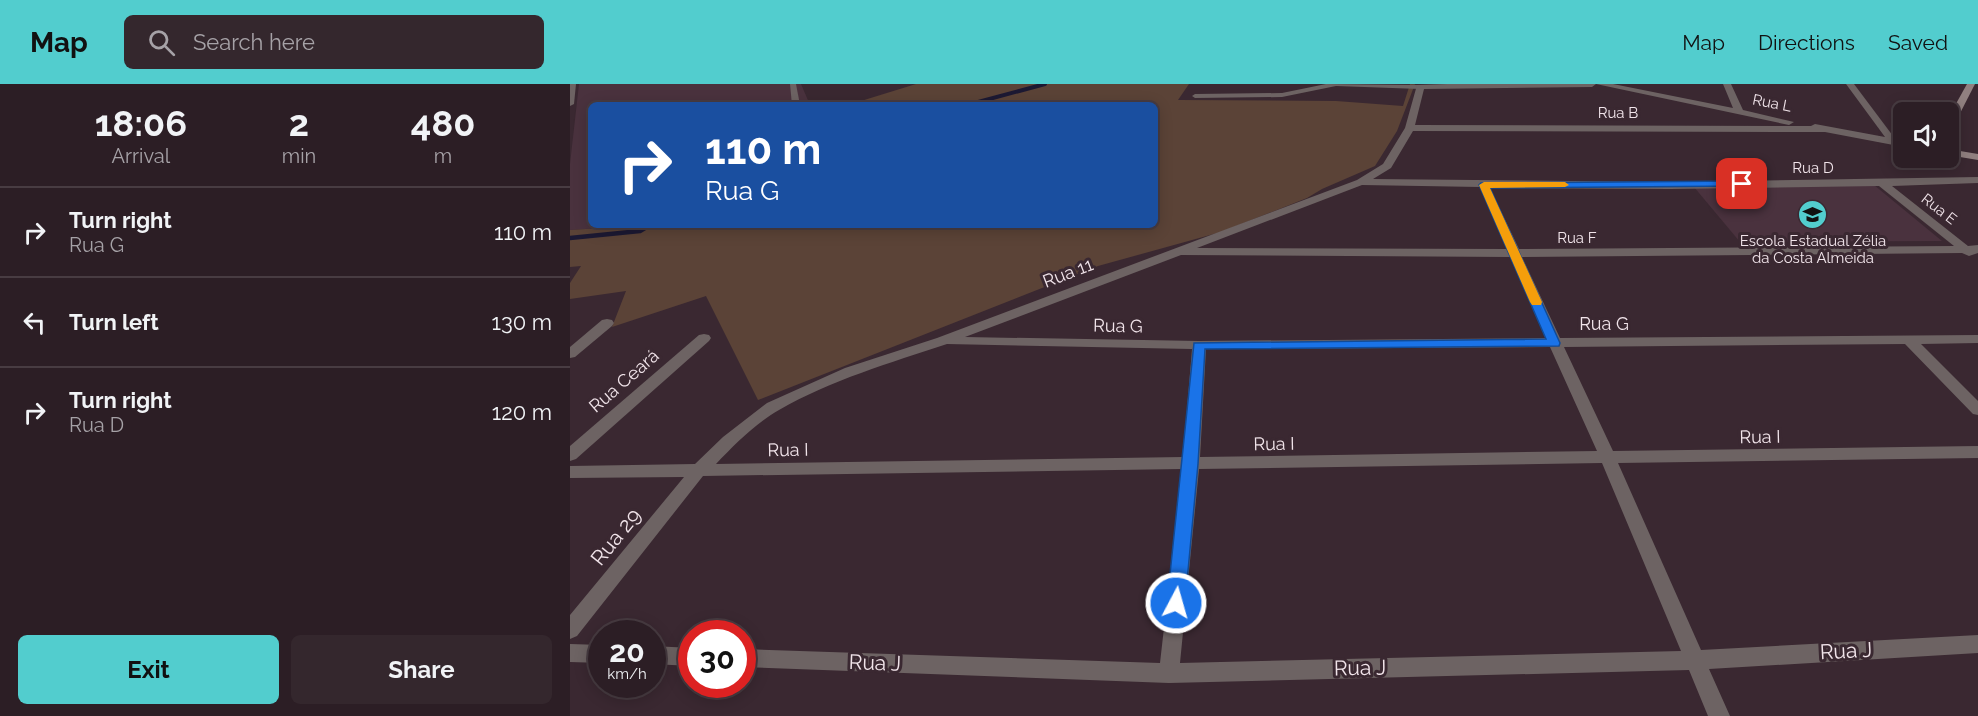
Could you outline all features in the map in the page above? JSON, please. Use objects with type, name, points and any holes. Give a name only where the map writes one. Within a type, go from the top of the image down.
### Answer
[{"type":"street","points":[[1420,87],[1592,84]]},
{"type":"street","name":"Rua L","points":[[1600,84],[1893,142]]},
{"type":"street","points":[[1727,84],[1740,112]]},
{"type":"street","points":[[1850,84],[1893,142]]},
{"type":"street","points":[[1959,106],[1971,84]]},
{"type":"street","name":"Rua 11","points":[[698,471],[729,441],[772,407],[850,371],[942,340],[1361,182],[1387,166],[1410,128],[1420,87]]},
{"type":"street","name":"Rua B","points":[[1410,128],[1825,129]]},
{"type":"street","points":[[1959,154],[1978,157]]},
{"type":"street","name":"Rua D","points":[[1361,182],[1484,185],[1882,183],[1978,180]]},
{"type":"street","name":"Rua E","points":[[1882,183],[1972,249],[1978,259]]},
{"type":"street","points":[[1484,185],[1608,459],[1719,716]]},
{"type":"street","name":"Rua F","points":[[1176,252],[1515,253],[1972,249]]},
{"type":"street","points":[[570,354],[607,323]]},
{"type":"street","name":"Rua Ceará","points":[[570,455],[705,338]]},
{"type":"street","name":"Rua G","points":[[942,340],[1199,345],[1978,339]]},
{"type":"street","points":[[1909,340],[1978,410]]},
{"type":"street","points":[[1169,673],[1191,464],[1199,345]]},
{"type":"street","name":"Rua I","points":[[570,472],[1978,452]]},
{"type":"street","name":"Rua 29","points":[[570,630],[698,471]]},
{"type":"street","name":"Rua J","points":[[756,658],[1169,673],[1694,660],[1978,644]]},
{"type":"street","points":[[570,653],[588,654]]},
{"type":"lane","points":[[570,102],[573,84]]},
{"type":"lane","points":[[793,84],[796,102]]},
{"type":"lane","points":[[1195,96],[1282,96],[1336,84],[1420,87]]},
{"type":"shaded area","points":[[579,84],[801,84],[809,102],[588,102],[588,228],[601,228],[570,230],[570,164]]},
{"type":"shaded area","points":[[916,84],[1189,84],[1178,100],[1336,101],[1403,106],[1410,84],[1415,84],[1397,131],[1375,166],[1307,198],[1221,232],[1098,266],[758,400],[706,296],[612,327],[626,291],[570,299],[570,283],[581,266],[570,267],[570,230],[601,228],[1158,228],[1158,102],[858,102]]},
{"type":"shaded area","name":"Escola Estadual Zélia da Costa Almeida","points":[[1874,185],[1942,241],[1740,242],[1694,187]]},
{"type":"waterway","points":[[978,102],[1045,84]]},
{"type":"waterway","points":[[570,238],[640,231],[645,228]]},
{"type":"slow traffic","points":[[1536,302],[1484,185],[1565,185]]},
{"type":"place","name":"Escola Estadual Zélia da Costa Almeida","points":[[1813,214]]},
{"type":"route","points":[[1176,603],[1191,464],[1199,345],[1554,343],[1484,185],[1742,184]]}]
